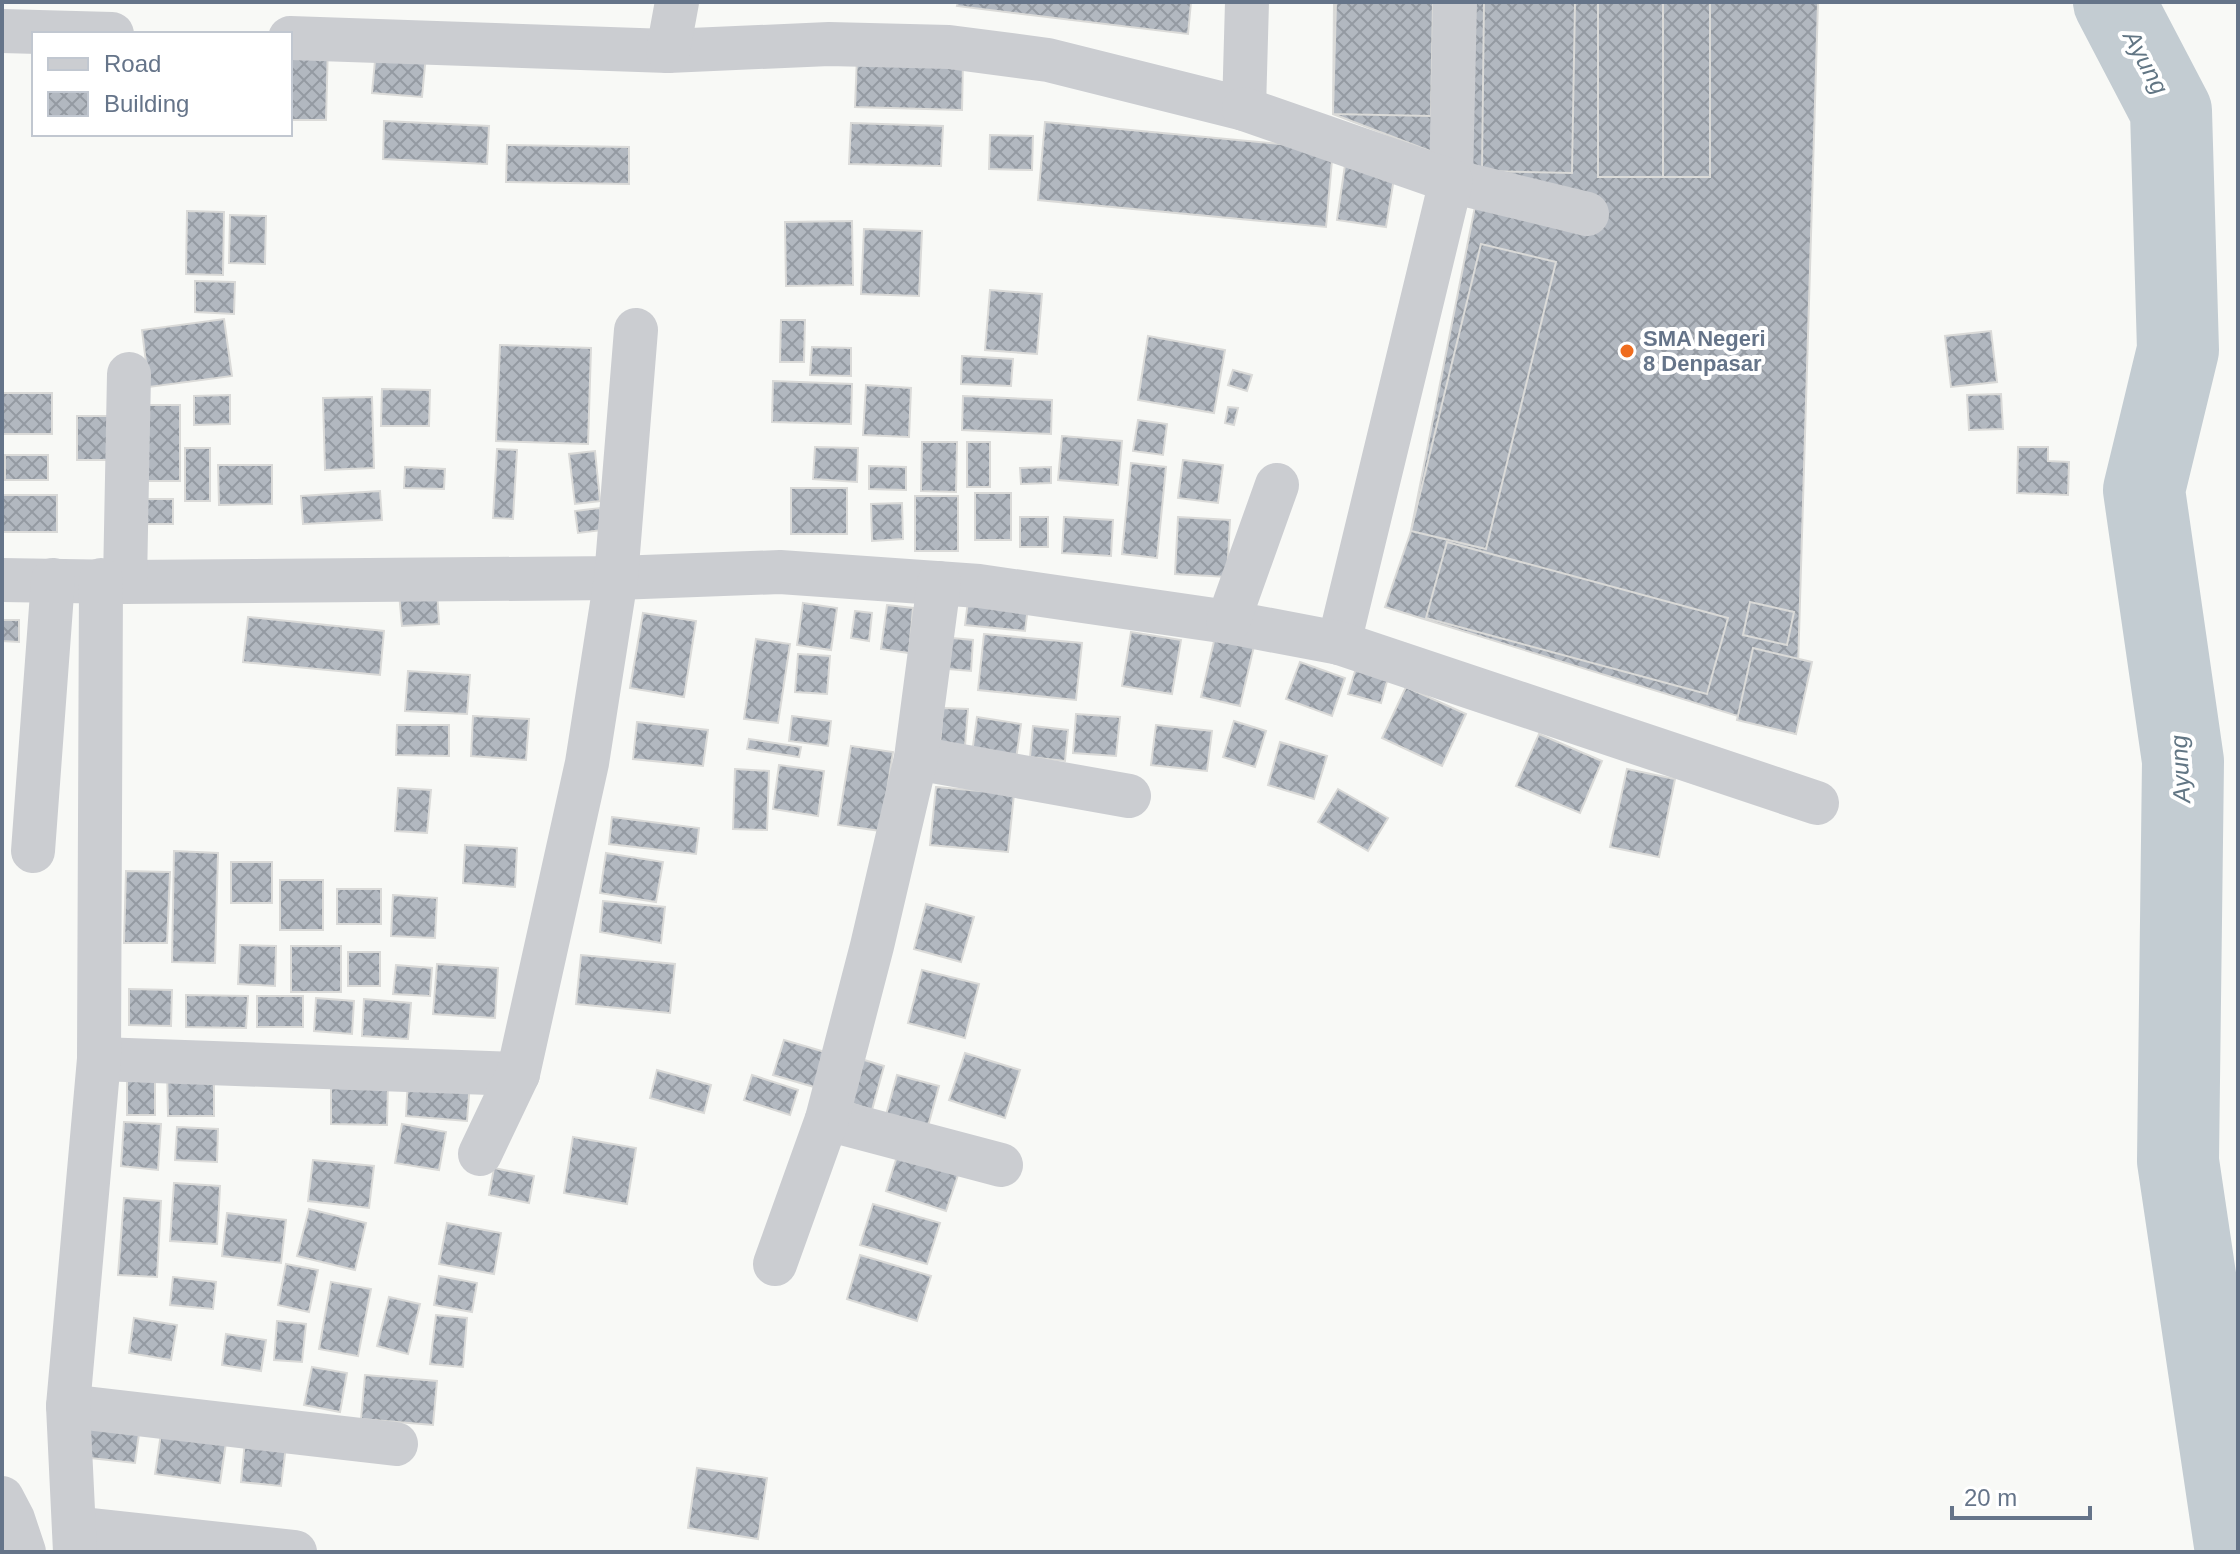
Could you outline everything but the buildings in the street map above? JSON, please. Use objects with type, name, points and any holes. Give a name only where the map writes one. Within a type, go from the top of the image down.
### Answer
[{"type":"street","points":[[668,51],[677,2]]},
{"type":"street","points":[[1244,109],[1247,2]]},
{"type":"street","points":[[1339,643],[1451,181],[1455,2]]},
{"type":"street","points":[[2,31],[39,32]]},
{"type":"street","points":[[292,38],[668,51],[829,44],[949,47],[1048,60],[1244,109],[1451,181],[1587,214]]},
{"type":"street","points":[[480,1154],[518,1074],[587,763],[616,578],[636,330]]},
{"type":"street","points":[[129,374],[113,581],[99,1059],[68,1406],[74,1540],[295,1552]]},
{"type":"street","points":[[1228,622],[1277,485]]},
{"type":"street","points":[[2,580],[616,578],[780,572],[979,586],[1228,622],[1339,643],[1817,803]]},
{"type":"street","points":[[33,851],[53,580]]},
{"type":"street","points":[[775,1264],[827,1119],[872,946],[916,758],[939,583]]},
{"type":"street","points":[[916,758],[1129,796]]},
{"type":"street","points":[[99,1059],[518,1074]]},
{"type":"street","points":[[827,1119],[1001,1165]]},
{"type":"street","points":[[68,1406],[396,1444]]},
{"type":"street","points":[[2,1498],[24,1552]]},
{"type":"waterway","name":"Ayung","points":[[2114,2],[2171,111],[2178,350],[2144,490],[2183,761],[2178,1161],[2236,1552]]},
{"type":"place","name":"SMA Negeri 8 Denpasar","points":[[1627,351]]}]
